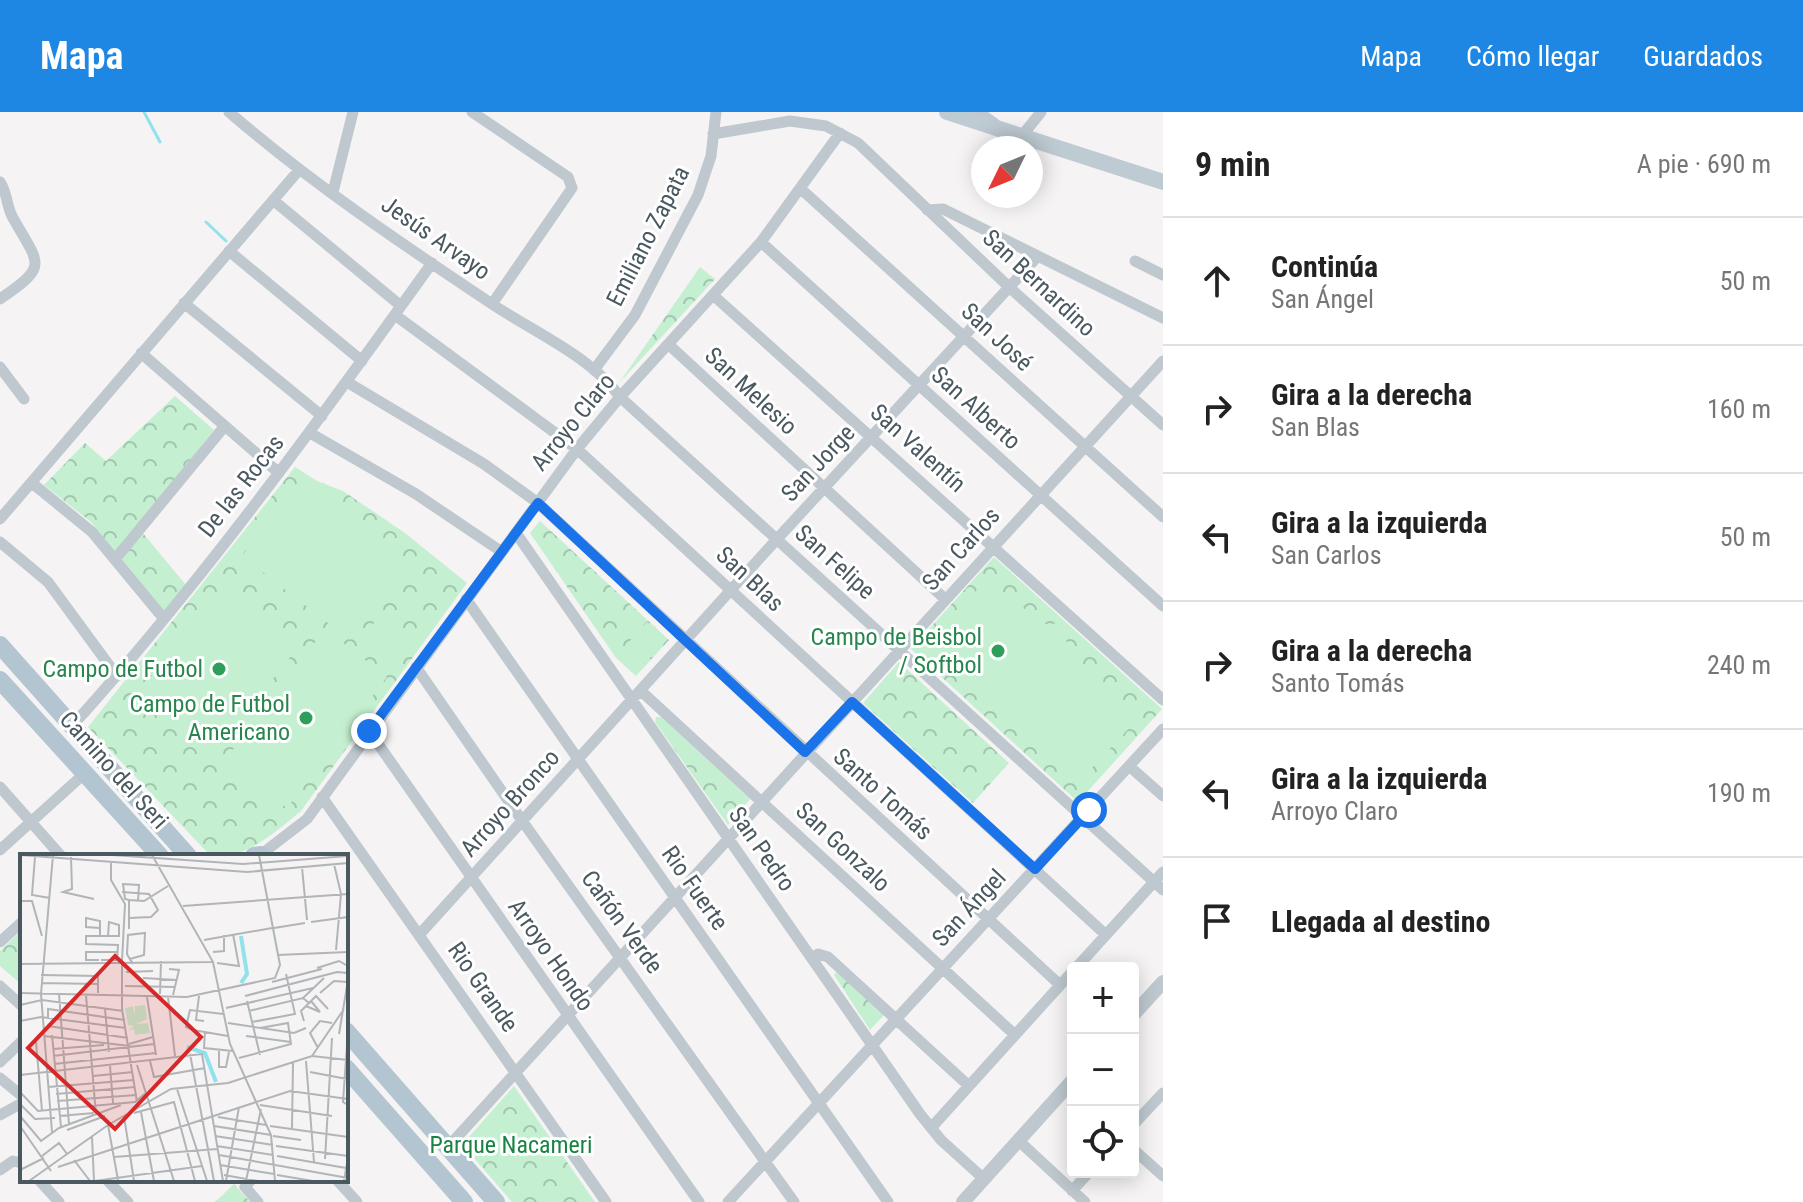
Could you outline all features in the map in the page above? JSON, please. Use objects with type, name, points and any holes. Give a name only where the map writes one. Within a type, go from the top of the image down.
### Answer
[{"type":"main road","points":[[947,112],[1163,182]]},
{"type":"main road","name":"Camino del Seri","points":[[0,645],[186,854]]},
{"type":"main road","name":"Camino del Seri","points":[[0,680],[158,854]]},
{"type":"main road","points":[[146,809],[168,819],[200,854]]},
{"type":"main road","points":[[348,1033],[496,1202]]},
{"type":"main road","points":[[350,1080],[464,1202]]},
{"type":"street","name":"Jesús Arvayo","points":[[229,112],[299,170],[492,304],[594,370],[620,397]]},
{"type":"street","points":[[333,192],[353,112]]},
{"type":"street","points":[[472,112],[568,177],[573,184],[492,304]]},
{"type":"street","name":"Emiliano Zapata","points":[[594,370],[635,315],[707,173],[716,112]]},
{"type":"street","points":[[979,112],[1015,135],[1041,112]]},
{"type":"street","name":"San Bernardino","points":[[713,134],[790,121],[826,126],[858,143],[1009,287],[1163,425]]},
{"type":"street","name":"Arroyo Claro","points":[[262,854],[307,819],[577,449],[620,397],[761,242],[840,133]]},
{"type":"street","points":[[0,519],[299,170]]},
{"type":"street","points":[[0,182],[6,191],[5,210],[35,255],[36,264],[28,280],[0,299]]},
{"type":"street","name":"San José","points":[[801,189],[1163,517]]},
{"type":"street","name":"San Blas","points":[[273,200],[398,311],[577,449],[1106,935]]},
{"type":"street","points":[[927,210],[943,209],[1163,318]]},
{"type":"street","name":"San Alberto","points":[[761,242],[1163,606]]},
{"type":"street","points":[[229,251],[362,361]]},
{"type":"street","name":"San Jorge","points":[[632,701],[1038,256]]},
{"type":"street","points":[[1135,261],[1163,275]]},
{"type":"street","name":"De las Rocas","points":[[72,726],[164,619],[279,473],[432,263]]},
{"type":"street","name":"San Valentín","points":[[713,295],[1163,700]]},
{"type":"street","points":[[184,303],[322,416]]},
{"type":"street","name":"San Melesio","points":[[668,344],[945,599]]},
{"type":"street","points":[[141,353],[279,473]]},
{"type":"street","name":"San Carlos","points":[[448,1147],[1163,361]]},
{"type":"street","points":[[0,367],[24,399]]},
{"type":"street","name":"Santo Tomás","points":[[347,382],[484,464],[538,503],[1060,985]]},
{"type":"street","name":"San Felipe","points":[[620,397],[1158,886]]},
{"type":"street","points":[[116,558],[224,427]]},
{"type":"street","points":[[310,433],[416,494],[502,552]]},
{"type":"street","points":[[32,483],[73,515],[116,558],[164,619]]},
{"type":"street","name":"San Pedro","points":[[516,533],[931,1128],[984,1179]]},
{"type":"street","points":[[0,542],[48,582],[117,676]]},
{"type":"street","name":"Rio Fuerte","points":[[466,599],[888,1202]]},
{"type":"street","name":"Cañón Verde","points":[[416,667],[794,1202]]},
{"type":"street","name":"San Gonzalo","points":[[641,691],[1015,1035]]},
{"type":"street","name":"Arroyo Bronco","points":[[419,935],[632,701]]},
{"type":"street","name":"San Ángel","points":[[728,1202],[1163,729]]},
{"type":"street","name":"Arroyo Hondo","points":[[369,731],[699,1202]]},
{"type":"street","points":[[1129,766],[1163,796]]},
{"type":"street","points":[[0,850],[85,773]]},
{"type":"street","points":[[0,787],[59,854]]},
{"type":"street","name":"Rio Grande","points":[[322,797],[606,1202]]},
{"type":"street","points":[[1081,962],[1158,886],[1163,872]]},
{"type":"street","points":[[0,942],[20,924]]},
{"type":"street","points":[[812,958],[818,954],[828,957],[969,1086]]},
{"type":"street","points":[[931,1128],[1067,977]]},
{"type":"street","points":[[1139,1008],[1163,982]]},
{"type":"street","points":[[0,986],[20,1004]]},
{"type":"street","points":[[0,1062],[20,1043]]},
{"type":"street","points":[[0,1078],[20,1094]]},
{"type":"street","points":[[969,1200],[984,1179],[1067,1087]]},
{"type":"street","points":[[1139,1119],[1163,1093]]},
{"type":"street","points":[[0,1115],[20,1104]]},
{"type":"street","points":[[1019,1141],[1085,1202]]},
{"type":"street","points":[[1139,1154],[1163,1176]]},
{"type":"street","points":[[0,1170],[13,1161],[20,1163]]},
{"type":"street","points":[[1072,1191],[1084,1178]]},
{"type":"street","points":[[41,1182],[59,1202]]},
{"type":"street","points":[[109,1182],[128,1202]]},
{"type":"street","points":[[339,1182],[357,1202]]},
{"type":"street","points":[[248,1184],[258,1202]]},
{"type":"green space","points":[[700,267],[715,279],[619,383]]},
{"type":"green space","points":[[175,396],[214,430],[137,526],[186,585],[164,613],[91,522],[44,485],[85,443],[106,461]]},
{"type":"green space","points":[[295,467],[317,481],[343,491],[405,533],[467,583],[301,811],[243,851],[215,854],[206,851],[88,727]]},
{"type":"green space","points":[[297,483],[406,564],[350,640],[242,556]]},
{"type":"green space","points":[[540,521],[669,640],[636,676],[616,658],[530,533]]},
{"type":"green space","points":[[994,557],[1162,709],[1078,802],[911,649]]},
{"type":"green space","points":[[985,581],[1050,627],[1055,623],[1070,636],[1066,641],[1071,646],[1059,660],[1131,726],[1079,782],[1007,717],[1003,720],[928,650],[928,644]]},
{"type":"green space","name":"Campo de Futbol","points":[[223,586],[299,646],[215,752],[139,692]]},
{"type":"green space","points":[[376,620],[412,648],[398,667],[362,640]]},
{"type":"green space","points":[[647,622],[667,640],[636,673],[617,655]]},
{"type":"green space","name":"Campo de Futbol Americano","points":[[325,629],[387,677],[287,808],[225,760]]},
{"type":"green space","points":[[899,662],[1009,763],[973,803],[863,703]]},
{"type":"green space","points":[[656,717],[661,717],[750,799],[728,825],[655,722]]},
{"type":"green space","points":[[20,932],[20,983],[0,966],[0,951]]},
{"type":"green space","points":[[837,971],[885,1014],[870,1030],[834,975]]},
{"type":"green space","name":"Parque Nacameri","points":[[514,1086],[595,1202],[512,1202],[467,1150],[465,1143],[468,1138]]},
{"type":"green space","points":[[497,1113],[528,1148],[507,1166],[476,1131]]},
{"type":"green space","points":[[234,1184],[250,1202],[215,1202]]},
{"type":"waterway","points":[[144,112],[160,142]]},
{"type":"waterway","points":[[206,222],[226,241]]},
{"type":"place","name":"Campo de Beisbol / Softbol","points":[[998,651]]},
{"type":"place","name":"Campo de Futbol","points":[[219,669]]},
{"type":"place","name":"Campo de Futbol Americano","points":[[306,718]]},
{"type":"route","points":[[369,731],[538,503],[805,752],[852,702],[1035,869],[1089,810]]}]
